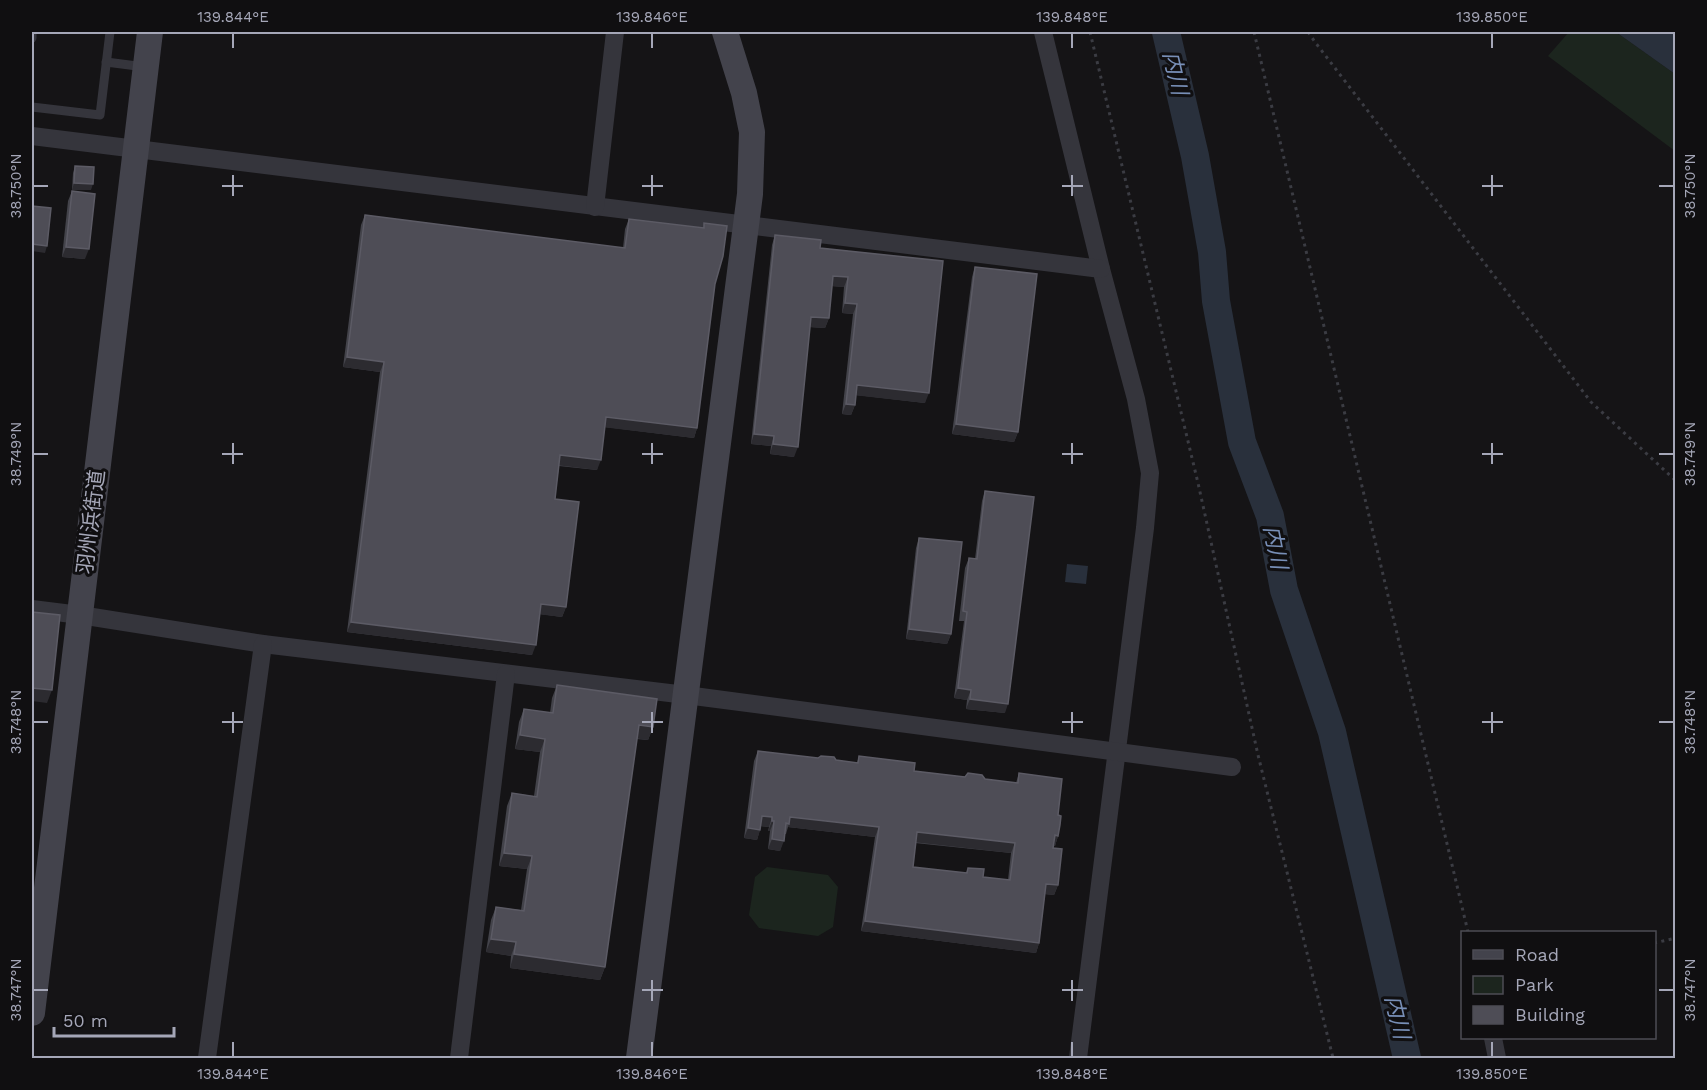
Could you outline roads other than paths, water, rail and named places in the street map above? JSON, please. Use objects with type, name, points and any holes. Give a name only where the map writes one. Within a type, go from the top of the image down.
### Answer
[{"type":"street","name":"羽州浜街道","points":[[32,1013],[150,32]]},
{"type":"street","points":[[595,207],[615,32]]},
{"type":"street","points":[[639,1059],[750,194],[752,132],[737,69],[725,32]]},
{"type":"street","points":[[1043,32],[1101,269],[1136,399],[1150,473],[1078,1059]]},
{"type":"street","points":[[32,136],[1101,269]]},
{"type":"street","points":[[32,609],[263,644],[686,695],[1232,767]]},
{"type":"street","points":[[207,1059],[263,644]]},
{"type":"street","points":[[459,1059],[506,674]]},
{"type":"street","points":[[1492,1039],[1497,1059]]},
{"type":"lane","points":[[32,32],[32,38]]},
{"type":"lane","points":[[32,107],[100,115],[110,32]]},
{"type":"lane","points":[[106,62],[146,67]]},
{"type":"water","points":[[1616,32],[1675,32],[1675,74]]},
{"type":"water","points":[[1067,564],[1088,566],[1086,584],[1065,582]]},
{"type":"waterway","name":"内川","points":[[1166,32],[1195,156],[1212,252],[1216,301],[1242,442],[1270,516],[1284,590],[1332,732],[1407,1058]]}]
